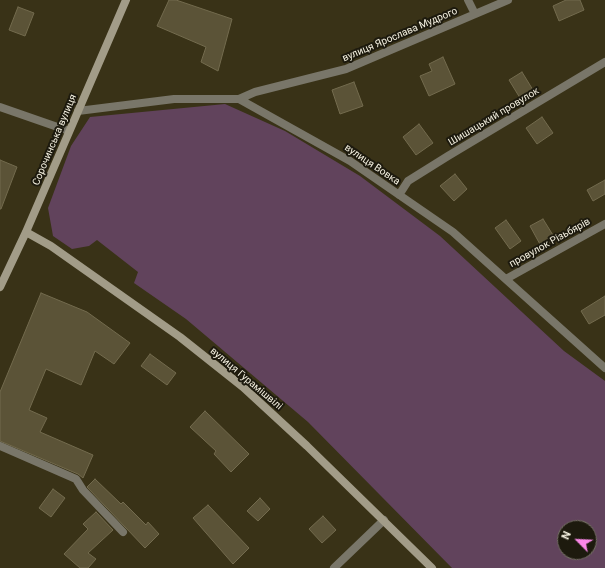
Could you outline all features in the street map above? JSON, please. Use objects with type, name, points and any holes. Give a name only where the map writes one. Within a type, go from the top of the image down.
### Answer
[{"type":"main road","name":"Сорочинська вулиця","points":[[0,287],[26,232],[126,0]]},
{"type":"main road","name":"вулиця Гурамішвілі","points":[[26,232],[51,246],[180,337],[243,387],[307,446],[432,568]]},
{"type":"street","name":"вулиця Ярослава Мудрого","points":[[468,0],[475,14]]},
{"type":"street","name":"вулиця Ярослава Мудрого","points":[[239,99],[256,92],[346,69],[508,0]]},
{"type":"street","name":"Шишацький провулок","points":[[399,194],[408,182],[448,156],[605,62]]},
{"type":"street","name":"вулиця Вовка","points":[[78,111],[174,99],[239,99],[350,161],[453,232],[604,367]]},
{"type":"street","points":[[0,107],[69,131]]},
{"type":"street","name":"провулок Різьбярів","points":[[506,279],[605,224]]},
{"type":"street","points":[[0,446],[76,479],[82,490],[123,532]]},
{"type":"street","points":[[334,568],[384,520]]},
{"type":"shaded area","points":[[225,104],[285,131],[360,176],[440,236],[564,351],[605,381],[605,568],[452,568],[308,422],[186,319],[134,283],[138,272],[97,240],[89,246],[72,249],[53,236],[48,208],[71,146],[90,117]]},
{"type":"building","points":[[169,0],[176,0],[232,19],[218,71],[201,62],[206,47],[157,26]]},
{"type":"building","points":[[566,0],[580,0],[584,10],[559,21],[553,6]]},
{"type":"building","points":[[18,7],[34,13],[25,36],[9,30]]},
{"type":"building","points":[[443,57],[455,84],[429,96],[420,76],[432,71],[429,64]]},
{"type":"building","points":[[522,72],[533,90],[520,98],[509,80]]},
{"type":"building","points":[[354,82],[363,106],[340,114],[332,90]]},
{"type":"building","points":[[542,117],[553,133],[537,144],[526,128]]},
{"type":"building","points":[[419,124],[433,143],[416,155],[403,137]]},
{"type":"building","points":[[0,160],[17,167],[1,209],[0,209]]},
{"type":"building","points":[[455,174],[467,189],[454,201],[440,186]]},
{"type":"building","points":[[605,180],[605,194],[593,201],[587,190]]},
{"type":"building","points":[[543,219],[556,240],[542,248],[530,226]]},
{"type":"building","points":[[506,220],[521,241],[510,249],[495,228]]},
{"type":"building","points":[[41,293],[87,312],[130,343],[114,364],[95,351],[81,385],[46,369],[29,410],[47,418],[40,432],[93,455],[83,478],[78,474],[0,441],[0,392]]},
{"type":"building","points":[[605,296],[605,315],[589,324],[581,311]]},
{"type":"building","points":[[150,354],[176,373],[167,385],[141,366]]},
{"type":"building","points":[[205,411],[249,454],[231,472],[214,454],[216,451],[190,427]]},
{"type":"building","points":[[95,479],[121,504],[123,502],[146,525],[148,522],[159,534],[145,548],[87,487]]},
{"type":"building","points":[[53,489],[65,498],[51,517],[39,508]]},
{"type":"building","points":[[260,498],[270,509],[258,521],[247,511]]},
{"type":"building","points":[[208,505],[249,548],[233,564],[193,518]]},
{"type":"building","points":[[96,512],[113,530],[88,553],[96,559],[88,568],[80,568],[64,554],[88,529],[83,524]]},
{"type":"building","points":[[323,516],[336,530],[322,543],[309,529]]}]
